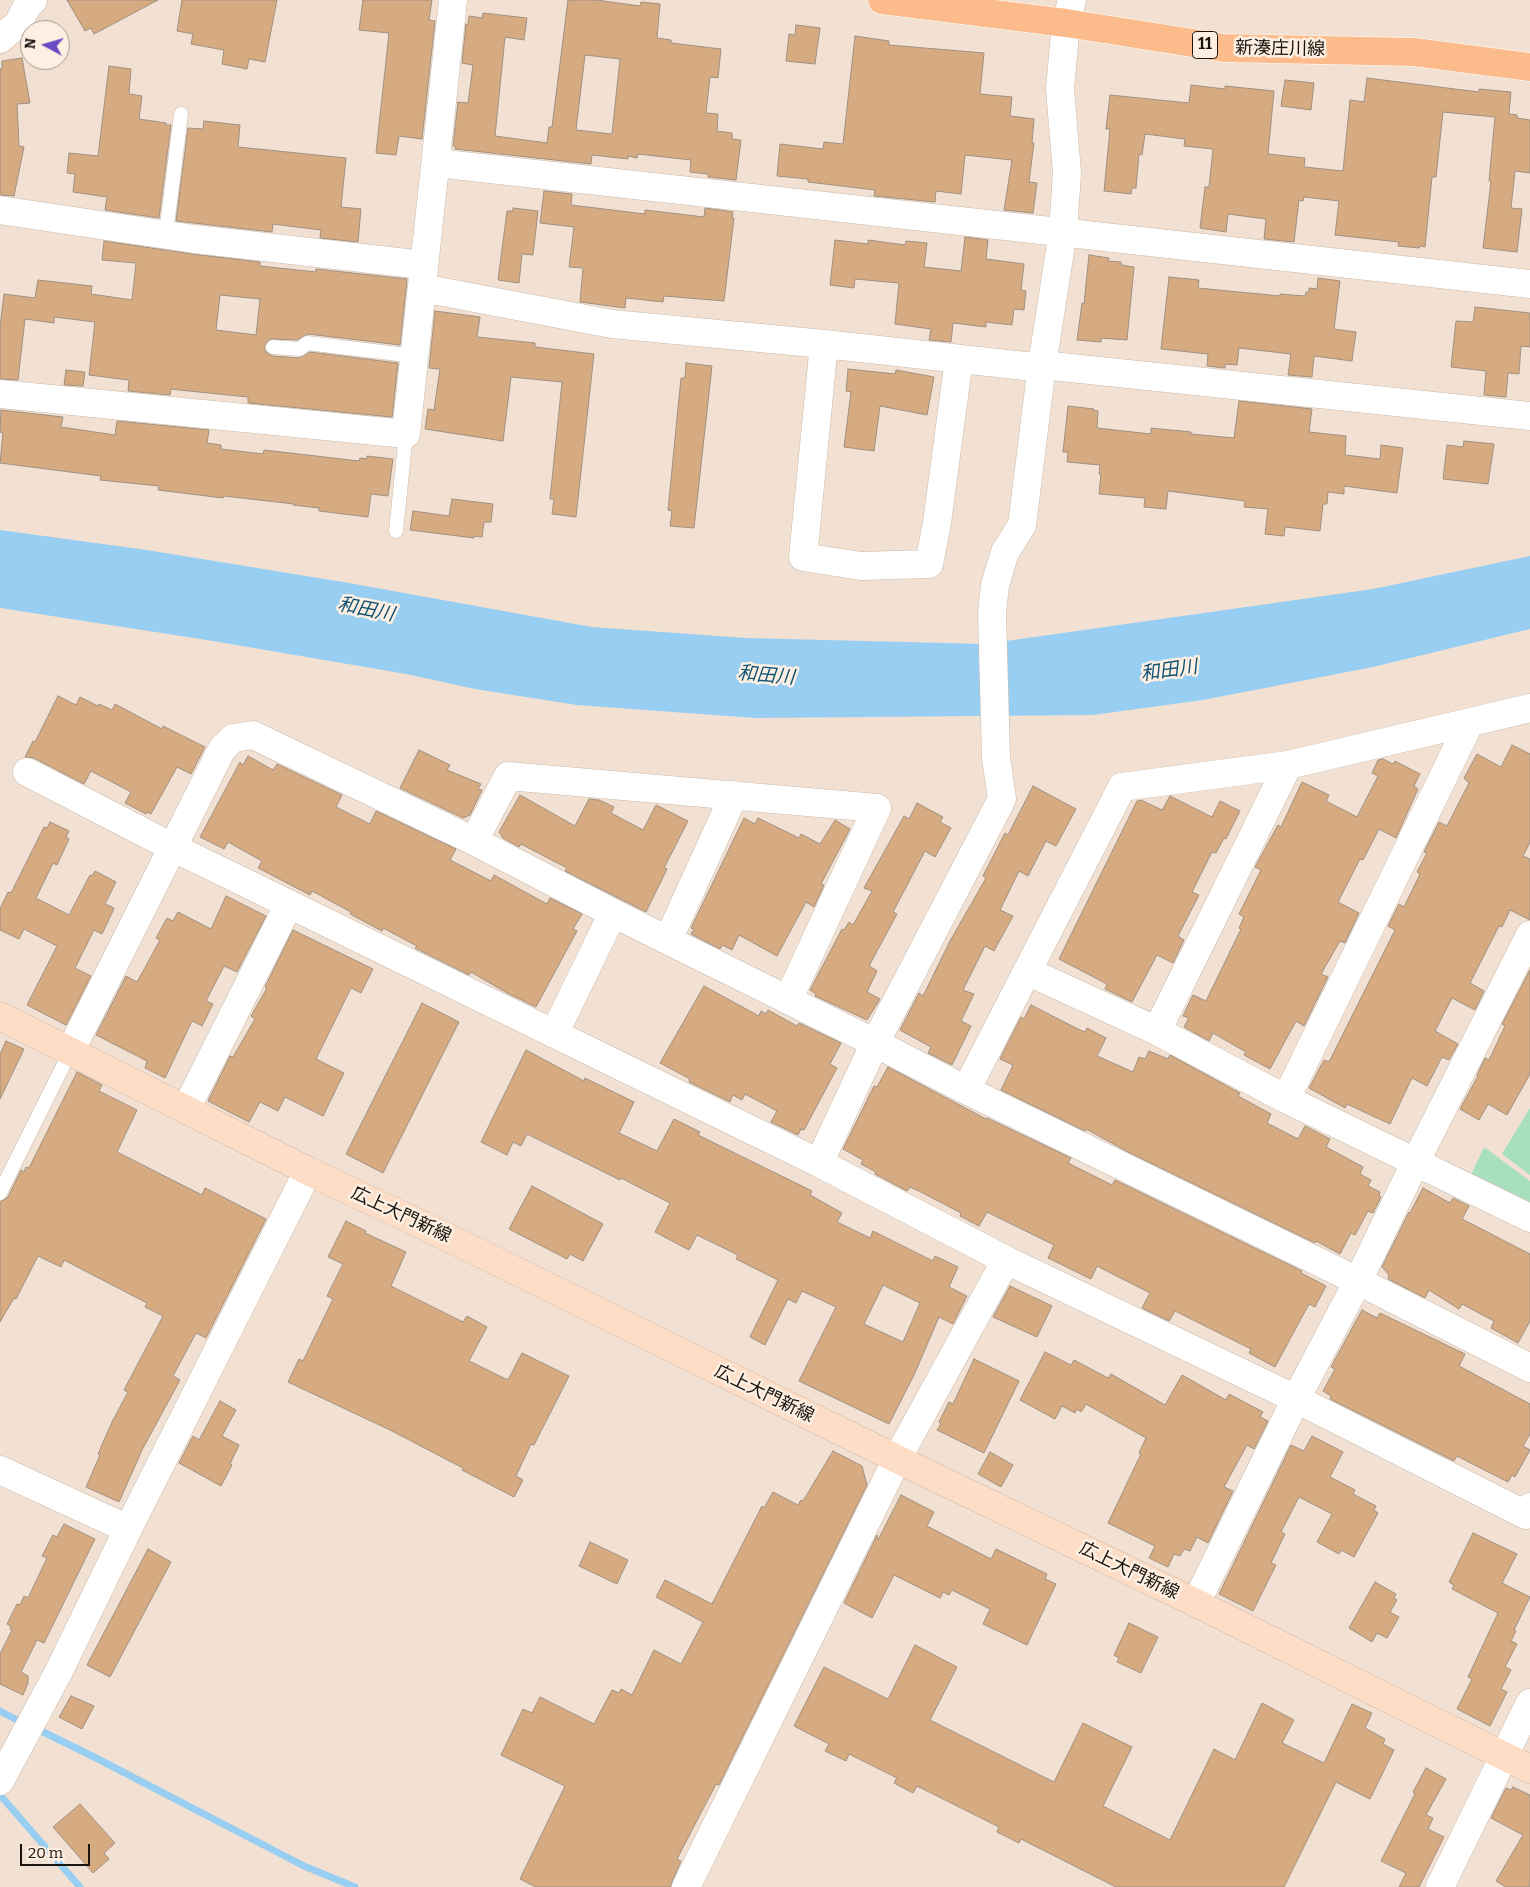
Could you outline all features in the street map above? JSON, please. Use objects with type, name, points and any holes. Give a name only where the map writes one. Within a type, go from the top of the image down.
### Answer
[{"type":"main road","name":"新湊庄川線","points":[[882,0],[1069,12],[1224,48],[1414,52],[1530,67]]},
{"type":"main road","name":"広上大門新線","points":[[0,1016],[71,1050],[308,1171],[431,1229],[897,1460],[1196,1603],[1530,1769]]},
{"type":"street","points":[[0,39],[18,24],[27,6],[33,0]]},
{"type":"street","points":[[0,394],[406,434],[454,0]]},
{"type":"street","points":[[819,1163],[875,1043],[1002,799],[996,758],[992,613],[995,585],[1005,552],[1022,525],[1042,365],[1063,232],[1067,173],[1060,89],[1069,12]]},
{"type":"street","points":[[436,163],[1530,284]]},
{"type":"street","points":[[0,210],[166,234],[423,277],[612,324],[824,344],[1025,366],[1042,365],[1530,416]]},
{"type":"street","points":[[824,344],[803,557],[862,566],[929,564],[937,523],[959,359]]},
{"type":"street","points":[[966,1090],[1122,786],[1288,765],[1530,708]]},
{"type":"street","points":[[1286,1099],[1470,722]]},
{"type":"street","points":[[71,1050],[222,749],[233,738],[254,735],[474,841],[966,1090],[1358,1281],[1530,1368]]},
{"type":"street","points":[[1157,1031],[1288,765]]},
{"type":"street","points":[[27,772],[174,848],[819,1163],[1006,1260],[1296,1399],[1526,1514],[1530,1507]]},
{"type":"street","points":[[474,841],[508,776],[877,808],[788,1000]]},
{"type":"street","points":[[668,940],[734,795]]},
{"type":"street","points":[[186,1110],[289,904]]},
{"type":"street","points":[[554,1034],[613,913]]},
{"type":"street","points":[[1196,1603],[1296,1399],[1358,1281],[1530,935]]},
{"type":"street","points":[[1027,971],[1157,1031],[1286,1099],[1530,1218]]},
{"type":"street","points":[[0,1781],[58,1673],[128,1529],[308,1171]]},
{"type":"street","points":[[686,1887],[897,1460],[1006,1260]]},
{"type":"street","points":[[0,1470],[128,1529]]},
{"type":"street","points":[[1440,1887],[1530,1703]]},
{"type":"lane","points":[[166,234],[181,114]]},
{"type":"lane","points":[[273,347],[300,349],[307,343],[415,356]]},
{"type":"lane","points":[[396,531],[406,434]]},
{"type":"lane","points":[[0,1193],[71,1050]]},
{"type":"green space","points":[[1530,1108],[1530,1175],[1502,1154]]},
{"type":"green space","points":[[1484,1147],[1530,1181],[1530,1205],[1470,1177]]},
{"type":"water","name":"和田川","points":[[0,530],[147,550],[349,583],[592,627],[746,638],[985,644],[1373,589],[1530,556],[1530,629],[1373,667],[1203,700],[1093,715],[755,718],[577,705],[475,689],[406,674],[207,640],[0,608]]},
{"type":"building","points":[[67,0],[158,0],[94,34],[91,28],[85,31]]},
{"type":"building","points":[[182,0],[277,0],[265,62],[249,59],[247,69],[222,64],[224,50],[191,44],[193,34],[177,31]]},
{"type":"building","points":[[363,0],[432,0],[429,20],[435,21],[422,139],[399,136],[396,155],[376,153],[389,33],[359,30]]},
{"type":"building","points":[[568,0],[596,0],[640,6],[641,2],[660,4],[657,38],[671,40],[671,43],[721,49],[718,78],[710,77],[706,113],[718,114],[717,131],[732,133],[732,139],[741,140],[736,180],[708,177],[708,174],[690,172],[691,160],[638,154],[637,158],[628,156],[628,159],[592,155],[591,164],[455,149],[455,146],[453,146],[458,102],[468,103],[473,65],[462,63],[466,24],[468,25],[469,16],[482,18],[483,13],[527,18],[524,40],[505,37],[495,136],[547,143],[549,127],[552,127]],"holes":[[[585,55],[620,59],[612,134],[576,130]]]},
{"type":"building","points":[[796,25],[820,28],[815,64],[786,61],[789,34],[795,35]]},
{"type":"building","points":[[855,36],[889,41],[889,45],[984,53],[980,94],[1012,97],[1010,116],[1034,119],[1032,143],[1034,143],[1029,182],[1037,183],[1033,213],[1004,210],[1012,160],[965,155],[961,194],[936,191],[935,202],[874,196],[875,190],[808,182],[808,179],[777,176],[780,144],[823,149],[824,142],[843,144]]},
{"type":"building","points":[[20,58],[20,70],[24,70],[30,103],[17,104],[19,146],[24,147],[14,196],[0,195],[0,69],[2,69],[2,61]]},
{"type":"building","points":[[109,66],[131,69],[129,94],[142,96],[139,119],[171,125],[159,218],[105,210],[107,197],[73,192],[75,174],[67,173],[69,153],[98,156]]},
{"type":"building","points":[[1367,78],[1479,92],[1479,89],[1511,92],[1509,114],[1517,115],[1517,118],[1530,120],[1530,173],[1515,171],[1511,208],[1522,209],[1517,252],[1483,248],[1491,181],[1489,181],[1495,117],[1443,112],[1436,177],[1432,177],[1425,247],[1398,246],[1399,242],[1335,235],[1339,201],[1304,197],[1303,201],[1299,200],[1294,242],[1264,239],[1266,219],[1228,214],[1226,232],[1200,228],[1205,187],[1209,187],[1213,149],[1184,146],[1185,139],[1145,134],[1142,155],[1139,154],[1136,188],[1132,188],[1131,194],[1104,191],[1110,129],[1106,129],[1110,95],[1189,103],[1191,85],[1225,89],[1225,86],[1274,91],[1268,154],[1305,158],[1304,167],[1343,171],[1350,100],[1364,102]]},
{"type":"building","points":[[1285,80],[1314,83],[1311,110],[1281,106]]},
{"type":"building","points":[[204,121],[240,125],[238,147],[346,158],[341,207],[361,209],[358,242],[320,238],[321,230],[273,224],[272,232],[176,221],[188,128],[203,129]]},
{"type":"building","points":[[544,191],[572,194],[571,205],[645,214],[645,210],[704,217],[705,208],[733,212],[732,218],[734,218],[724,301],[664,296],[663,302],[626,298],[625,308],[580,302],[583,268],[569,267],[574,227],[540,223]]},
{"type":"building","points":[[513,208],[538,211],[533,255],[522,254],[519,283],[498,280],[507,211],[513,211]]},
{"type":"building","points":[[965,237],[988,240],[986,259],[1024,264],[1021,290],[1026,291],[1024,310],[1014,309],[1012,325],[986,322],[986,327],[953,323],[951,342],[929,340],[931,329],[895,324],[899,283],[855,279],[854,288],[830,285],[835,240],[868,244],[868,240],[905,245],[906,241],[927,243],[924,267],[961,271]]},
{"type":"building","points":[[104,241],[260,262],[260,266],[316,272],[316,269],[407,279],[400,345],[308,334],[297,340],[270,339],[264,346],[265,351],[272,356],[299,358],[310,352],[398,363],[392,417],[248,403],[248,397],[171,389],[170,395],[128,391],[129,380],[89,375],[95,322],[54,317],[54,323],[25,319],[18,380],[0,379],[0,326],[4,294],[35,298],[38,280],[92,286],[91,294],[132,300],[136,263],[102,260]],"holes":[[[220,295],[260,299],[256,335],[216,330]]]},
{"type":"building","points":[[1089,255],[1109,258],[1108,261],[1121,262],[1121,265],[1134,267],[1127,340],[1101,338],[1101,342],[1077,340],[1082,303],[1084,304]]},
{"type":"building","points":[[1169,277],[1199,280],[1198,288],[1280,296],[1280,294],[1305,296],[1306,292],[1309,292],[1309,288],[1317,289],[1318,278],[1340,281],[1334,329],[1356,332],[1352,361],[1314,356],[1312,377],[1288,375],[1291,354],[1239,348],[1237,365],[1225,364],[1225,368],[1207,366],[1208,354],[1161,349]]},
{"type":"building","points":[[1475,307],[1530,313],[1530,347],[1521,346],[1519,374],[1508,373],[1506,397],[1484,395],[1486,371],[1451,367],[1456,321],[1473,322]]},
{"type":"building","points":[[435,311],[480,317],[477,337],[535,343],[535,347],[594,354],[576,517],[552,514],[554,499],[550,499],[562,382],[511,377],[503,441],[425,429],[428,409],[434,410],[440,369],[429,368]]},
{"type":"building","points":[[686,363],[712,366],[694,528],[670,526],[672,511],[668,510],[681,378],[685,378]]},
{"type":"building","points":[[848,369],[895,374],[896,370],[934,377],[927,415],[880,406],[874,451],[844,447],[851,392],[846,391]]},
{"type":"building","points":[[66,370],[85,372],[83,386],[64,385]]},
{"type":"building","points":[[1239,401],[1312,409],[1309,432],[1346,436],[1345,455],[1380,459],[1381,445],[1403,448],[1397,493],[1344,486],[1344,494],[1328,492],[1327,504],[1323,504],[1320,531],[1285,527],[1284,536],[1265,534],[1268,509],[1244,507],[1245,501],[1168,491],[1166,509],[1144,507],[1145,498],[1099,494],[1100,465],[1067,462],[1068,452],[1063,452],[1068,406],[1098,411],[1097,428],[1151,434],[1151,428],[1234,438]]},
{"type":"building","points":[[1,410],[63,417],[61,427],[115,435],[117,421],[209,430],[207,443],[221,445],[221,449],[263,454],[264,450],[359,461],[360,458],[367,459],[367,456],[393,459],[388,496],[371,494],[368,517],[319,511],[319,508],[294,504],[158,490],[159,486],[100,480],[101,476],[0,463],[3,433],[0,432]]},
{"type":"building","points":[[1464,441],[1494,444],[1488,484],[1443,479],[1447,445],[1463,447]]},
{"type":"building","points":[[452,499],[493,504],[491,522],[484,522],[482,537],[474,536],[474,538],[410,530],[413,511],[449,516]]},
{"type":"building","points":[[58,696],[76,705],[80,697],[98,706],[99,704],[112,710],[115,704],[162,729],[163,726],[205,747],[191,774],[177,767],[151,814],[147,812],[146,814],[125,803],[131,792],[91,771],[84,784],[34,758],[25,757],[33,741],[35,742]]},
{"type":"building","points":[[1512,745],[1530,754],[1530,842],[1523,856],[1530,859],[1530,920],[1510,910],[1502,927],[1499,926],[1470,983],[1484,991],[1475,1010],[1452,998],[1435,1031],[1458,1044],[1449,1060],[1442,1057],[1427,1086],[1412,1078],[1390,1124],[1347,1104],[1345,1108],[1309,1088],[1324,1060],[1329,1062],[1395,930],[1388,926],[1399,904],[1404,907],[1420,874],[1417,872],[1427,853],[1424,852],[1439,822],[1447,826],[1469,783],[1464,778],[1477,754],[1501,767]]},
{"type":"building","points":[[419,750],[450,765],[447,770],[481,784],[478,789],[482,790],[470,815],[463,818],[400,788]]},
{"type":"building","points":[[248,756],[273,770],[277,764],[342,795],[336,807],[370,824],[376,811],[456,849],[450,860],[491,881],[494,875],[547,904],[550,898],[582,914],[573,929],[577,931],[536,1007],[471,972],[469,975],[415,948],[417,946],[383,928],[382,931],[312,891],[310,895],[258,868],[262,861],[228,842],[224,849],[200,837],[240,762],[243,765]]},
{"type":"building","points":[[1383,759],[1393,764],[1395,761],[1420,774],[1414,786],[1418,789],[1396,838],[1379,829],[1363,860],[1360,859],[1338,902],[1359,913],[1345,943],[1340,941],[1321,974],[1328,977],[1304,1026],[1296,1021],[1270,1069],[1244,1055],[1246,1052],[1213,1033],[1209,1041],[1184,1027],[1189,1018],[1183,1016],[1193,995],[1206,1001],[1241,929],[1239,928],[1244,917],[1239,914],[1261,870],[1255,867],[1278,825],[1281,827],[1302,782],[1329,795],[1326,801],[1357,817],[1378,776],[1372,773],[1378,760]]},
{"type":"building","points":[[1033,786],[1076,809],[1056,846],[1046,841],[1028,876],[1019,871],[1000,910],[1013,916],[994,951],[985,946],[963,990],[974,994],[961,1021],[971,1026],[952,1065],[928,1053],[931,1047],[900,1030],[919,993],[923,996],[950,941],[986,878],[983,876],[1005,833],[1008,835]]},
{"type":"building","points":[[520,795],[575,826],[589,799],[599,800],[614,807],[611,813],[643,830],[656,805],[688,821],[664,868],[667,869],[646,912],[565,871],[567,868],[521,844],[519,847],[503,838],[499,832]]},
{"type":"building","points":[[1170,796],[1212,817],[1220,801],[1240,811],[1226,839],[1224,838],[1216,853],[1212,852],[1192,892],[1199,895],[1178,936],[1184,940],[1173,963],[1157,955],[1132,1002],[1105,989],[1107,984],[1059,959],[1137,801],[1141,800],[1162,810]]},
{"type":"building","points":[[917,803],[943,817],[940,822],[951,828],[935,857],[925,851],[893,912],[897,914],[869,966],[877,971],[867,992],[880,999],[867,1020],[815,996],[816,994],[810,990],[842,929],[844,930],[849,922],[853,925],[872,891],[864,888],[904,816],[909,819]]},
{"type":"building","points":[[744,818],[755,824],[758,818],[799,838],[801,834],[820,844],[835,820],[850,829],[821,884],[824,885],[814,907],[806,902],[777,956],[739,935],[732,950],[722,945],[720,949],[691,934],[694,929],[691,928]]},
{"type":"building","points":[[50,822],[69,831],[66,837],[69,839],[57,865],[53,863],[36,898],[69,915],[90,875],[92,876],[95,871],[116,882],[105,904],[114,908],[113,911],[102,934],[94,930],[75,968],[91,976],[66,1025],[27,1005],[57,946],[24,929],[19,939],[0,930],[0,909],[8,892],[11,893],[44,827],[47,828]]},
{"type":"building","points":[[226,896],[266,916],[237,972],[224,966],[206,1001],[213,1004],[202,1026],[192,1021],[165,1078],[145,1068],[147,1061],[96,1035],[126,976],[137,982],[160,940],[156,938],[167,918],[173,921],[178,912],[211,929]]},
{"type":"building","points":[[293,930],[373,969],[361,993],[351,988],[316,1059],[344,1073],[323,1116],[285,1097],[278,1111],[260,1102],[249,1122],[208,1101],[230,1056],[233,1057],[255,1019],[251,1016],[267,988],[265,987]]},
{"type":"building","points":[[1530,970],[1530,1074],[1507,1115],[1488,1104],[1479,1120],[1460,1109],[1478,1076],[1485,1058],[1489,1060],[1505,1026],[1502,1024]]},
{"type":"building","points":[[704,986],[759,1016],[761,1011],[766,1014],[768,1010],[797,1026],[799,1023],[841,1043],[830,1064],[837,1068],[804,1130],[801,1129],[798,1135],[771,1122],[777,1111],[745,1094],[742,1100],[733,1095],[730,1102],[689,1082],[690,1079],[660,1063]]},
{"type":"building","points":[[422,1003],[459,1022],[383,1173],[346,1154]]},
{"type":"building","points":[[1031,1005],[1078,1029],[1085,1032],[1087,1028],[1106,1038],[1097,1056],[1133,1072],[1139,1057],[1145,1059],[1149,1051],[1168,1059],[1170,1055],[1240,1093],[1238,1096],[1271,1114],[1267,1123],[1298,1139],[1305,1126],[1330,1139],[1326,1147],[1363,1167],[1360,1174],[1371,1180],[1368,1186],[1380,1192],[1379,1195],[1381,1197],[1373,1213],[1368,1211],[1355,1235],[1351,1233],[1340,1254],[1130,1153],[1086,1129],[1085,1131],[1001,1090],[1013,1065],[1000,1059],[1021,1017],[1024,1019]]},
{"type":"building","points":[[6,1041],[24,1049],[0,1099],[0,1054]]},
{"type":"building","points":[[526,1050],[584,1081],[585,1078],[634,1102],[619,1133],[657,1151],[674,1119],[700,1132],[698,1135],[812,1191],[810,1195],[842,1213],[837,1222],[870,1238],[873,1231],[933,1261],[935,1256],[958,1267],[949,1287],[967,1296],[953,1324],[939,1317],[914,1375],[889,1424],[799,1381],[836,1307],[802,1291],[796,1303],[788,1299],[765,1345],[750,1337],[778,1280],[736,1259],[738,1255],[697,1235],[689,1250],[655,1232],[670,1203],[527,1134],[521,1146],[513,1142],[507,1155],[481,1142]],"holes":[[[883,1285],[920,1303],[903,1342],[864,1324]]]},
{"type":"building","points":[[888,1067],[986,1119],[1071,1158],[1068,1163],[1112,1185],[1115,1180],[1302,1271],[1301,1273],[1326,1286],[1315,1307],[1309,1304],[1275,1367],[1249,1353],[1251,1349],[1175,1311],[1169,1321],[1142,1308],[1150,1293],[1097,1266],[1091,1279],[1048,1258],[1054,1245],[987,1212],[979,1226],[960,1216],[961,1213],[921,1192],[910,1187],[907,1191],[875,1174],[876,1172],[861,1164],[863,1160],[843,1149],[874,1086],[877,1087]]},
{"type":"building","points":[[77,1072],[102,1085],[99,1091],[137,1110],[117,1152],[202,1195],[205,1188],[266,1219],[206,1338],[196,1333],[173,1376],[180,1380],[142,1450],[119,1502],[86,1487],[112,1422],[128,1392],[124,1390],[163,1316],[145,1307],[147,1303],[64,1260],[61,1267],[38,1256],[16,1299],[14,1298],[0,1322],[0,1202],[8,1197],[21,1170],[24,1172],[26,1167],[29,1168]]},
{"type":"building","points":[[532,1186],[603,1224],[583,1261],[570,1254],[567,1259],[509,1229]]},
{"type":"building","points":[[1423,1188],[1450,1203],[1453,1198],[1469,1206],[1462,1219],[1530,1254],[1530,1321],[1518,1343],[1491,1328],[1494,1321],[1462,1304],[1459,1309],[1429,1290],[1425,1298],[1388,1279],[1389,1275],[1382,1267]]},
{"type":"building","points":[[346,1221],[366,1231],[365,1233],[406,1252],[391,1286],[463,1322],[467,1316],[487,1327],[469,1361],[508,1380],[522,1353],[569,1376],[534,1445],[531,1444],[516,1476],[523,1480],[514,1497],[390,1430],[288,1382],[299,1359],[303,1361],[333,1299],[327,1296],[343,1264],[328,1257]]},
{"type":"building","points":[[1010,1286],[1052,1306],[1037,1337],[993,1317]]},
{"type":"building","points":[[1362,1310],[1377,1318],[1380,1313],[1465,1354],[1459,1366],[1530,1404],[1530,1434],[1523,1446],[1530,1450],[1515,1477],[1512,1475],[1508,1482],[1457,1456],[1454,1461],[1330,1399],[1331,1396],[1323,1391],[1335,1369],[1331,1367]]},
{"type":"building","points":[[1045,1352],[1071,1365],[1074,1360],[1108,1378],[1111,1374],[1165,1405],[1182,1375],[1226,1400],[1229,1394],[1263,1412],[1260,1417],[1268,1421],[1254,1449],[1247,1445],[1224,1487],[1233,1491],[1208,1543],[1197,1537],[1190,1551],[1184,1549],[1180,1556],[1174,1554],[1168,1567],[1149,1558],[1155,1546],[1108,1523],[1141,1454],[1139,1453],[1146,1438],[1086,1404],[1081,1412],[1077,1409],[1075,1413],[1062,1406],[1055,1419],[1020,1400]]},
{"type":"building","points":[[974,1359],[1019,1381],[984,1453],[937,1430],[949,1402],[953,1404]]},
{"type":"building","points":[[220,1401],[236,1410],[222,1436],[239,1445],[230,1464],[232,1465],[221,1486],[179,1463],[193,1436],[199,1440]]},
{"type":"building","points":[[1312,1436],[1343,1452],[1330,1477],[1355,1490],[1353,1494],[1376,1506],[1374,1510],[1378,1513],[1354,1557],[1341,1550],[1339,1554],[1317,1542],[1332,1514],[1299,1497],[1281,1532],[1285,1534],[1271,1563],[1276,1565],[1253,1611],[1219,1594],[1291,1445],[1304,1451]]},
{"type":"building","points":[[833,1451],[862,1466],[867,1485],[719,1785],[716,1784],[677,1859],[681,1861],[670,1887],[536,1887],[520,1879],[565,1786],[501,1755],[523,1709],[532,1713],[540,1697],[594,1724],[612,1690],[619,1693],[621,1689],[632,1695],[654,1650],[681,1664],[703,1622],[656,1597],[665,1580],[712,1604],[762,1506],[764,1508],[773,1492],[798,1505],[801,1500],[803,1501]]},
{"type":"building","points":[[990,1452],[1013,1465],[1001,1487],[978,1474]]},
{"type":"building","points":[[901,1495],[934,1512],[927,1526],[991,1559],[996,1549],[1047,1574],[1045,1579],[1056,1584],[1027,1645],[983,1624],[990,1609],[952,1590],[949,1595],[943,1592],[940,1598],[894,1575],[872,1618],[844,1603],[877,1535],[878,1540]]},
{"type":"building","points":[[64,1524],[95,1539],[44,1643],[37,1640],[21,1672],[28,1676],[28,1683],[23,1695],[0,1684],[0,1654],[12,1630],[10,1629],[11,1626],[7,1624],[17,1604],[20,1605],[24,1596],[28,1598],[47,1558],[42,1556],[53,1535],[57,1537]]},
{"type":"building","points":[[1473,1533],[1517,1554],[1502,1583],[1530,1597],[1514,1630],[1516,1631],[1511,1641],[1517,1644],[1505,1667],[1511,1670],[1501,1689],[1507,1692],[1490,1726],[1457,1709],[1472,1679],[1468,1677],[1498,1613],[1452,1589],[1454,1585],[1449,1582]]},
{"type":"building","points":[[590,1542],[628,1560],[617,1584],[579,1566]]},
{"type":"building","points":[[148,1549],[171,1562],[110,1677],[87,1665]]},
{"type":"building","points":[[1375,1582],[1396,1594],[1394,1598],[1397,1600],[1390,1612],[1399,1617],[1387,1638],[1377,1633],[1372,1642],[1349,1628]]},
{"type":"building","points":[[1129,1623],[1158,1637],[1141,1673],[1117,1662],[1119,1658],[1114,1655]]},
{"type":"building","points":[[915,1645],[957,1667],[930,1720],[1054,1782],[1083,1723],[1132,1747],[1103,1806],[1170,1840],[1214,1749],[1235,1760],[1262,1703],[1294,1720],[1282,1743],[1324,1763],[1352,1704],[1372,1713],[1365,1728],[1385,1739],[1383,1744],[1394,1750],[1370,1799],[1336,1782],[1284,1887],[1116,1887],[1021,1839],[1019,1843],[997,1832],[999,1827],[917,1786],[913,1793],[894,1783],[897,1778],[849,1754],[846,1761],[825,1751],[829,1744],[794,1726],[824,1667],[888,1699]]},
{"type":"building","points":[[71,1696],[94,1706],[82,1729],[59,1717]]},
{"type":"building","points":[[1426,1768],[1446,1779],[1426,1815],[1433,1818],[1428,1829],[1444,1837],[1419,1887],[1399,1887],[1406,1873],[1381,1861]]},
{"type":"building","points":[[1513,1787],[1530,1795],[1530,1887],[1506,1887],[1496,1881],[1523,1835],[1491,1818],[1506,1788],[1511,1790]]},
{"type":"building","points":[[80,1804],[115,1843],[104,1853],[109,1859],[93,1873],[53,1827]]},
{"type":"waterway","points":[[0,1711],[25,1724]]},
{"type":"waterway","points":[[35,1728],[304,1866],[355,1887]]},
{"type":"waterway","points":[[0,1795],[80,1887]]}]
